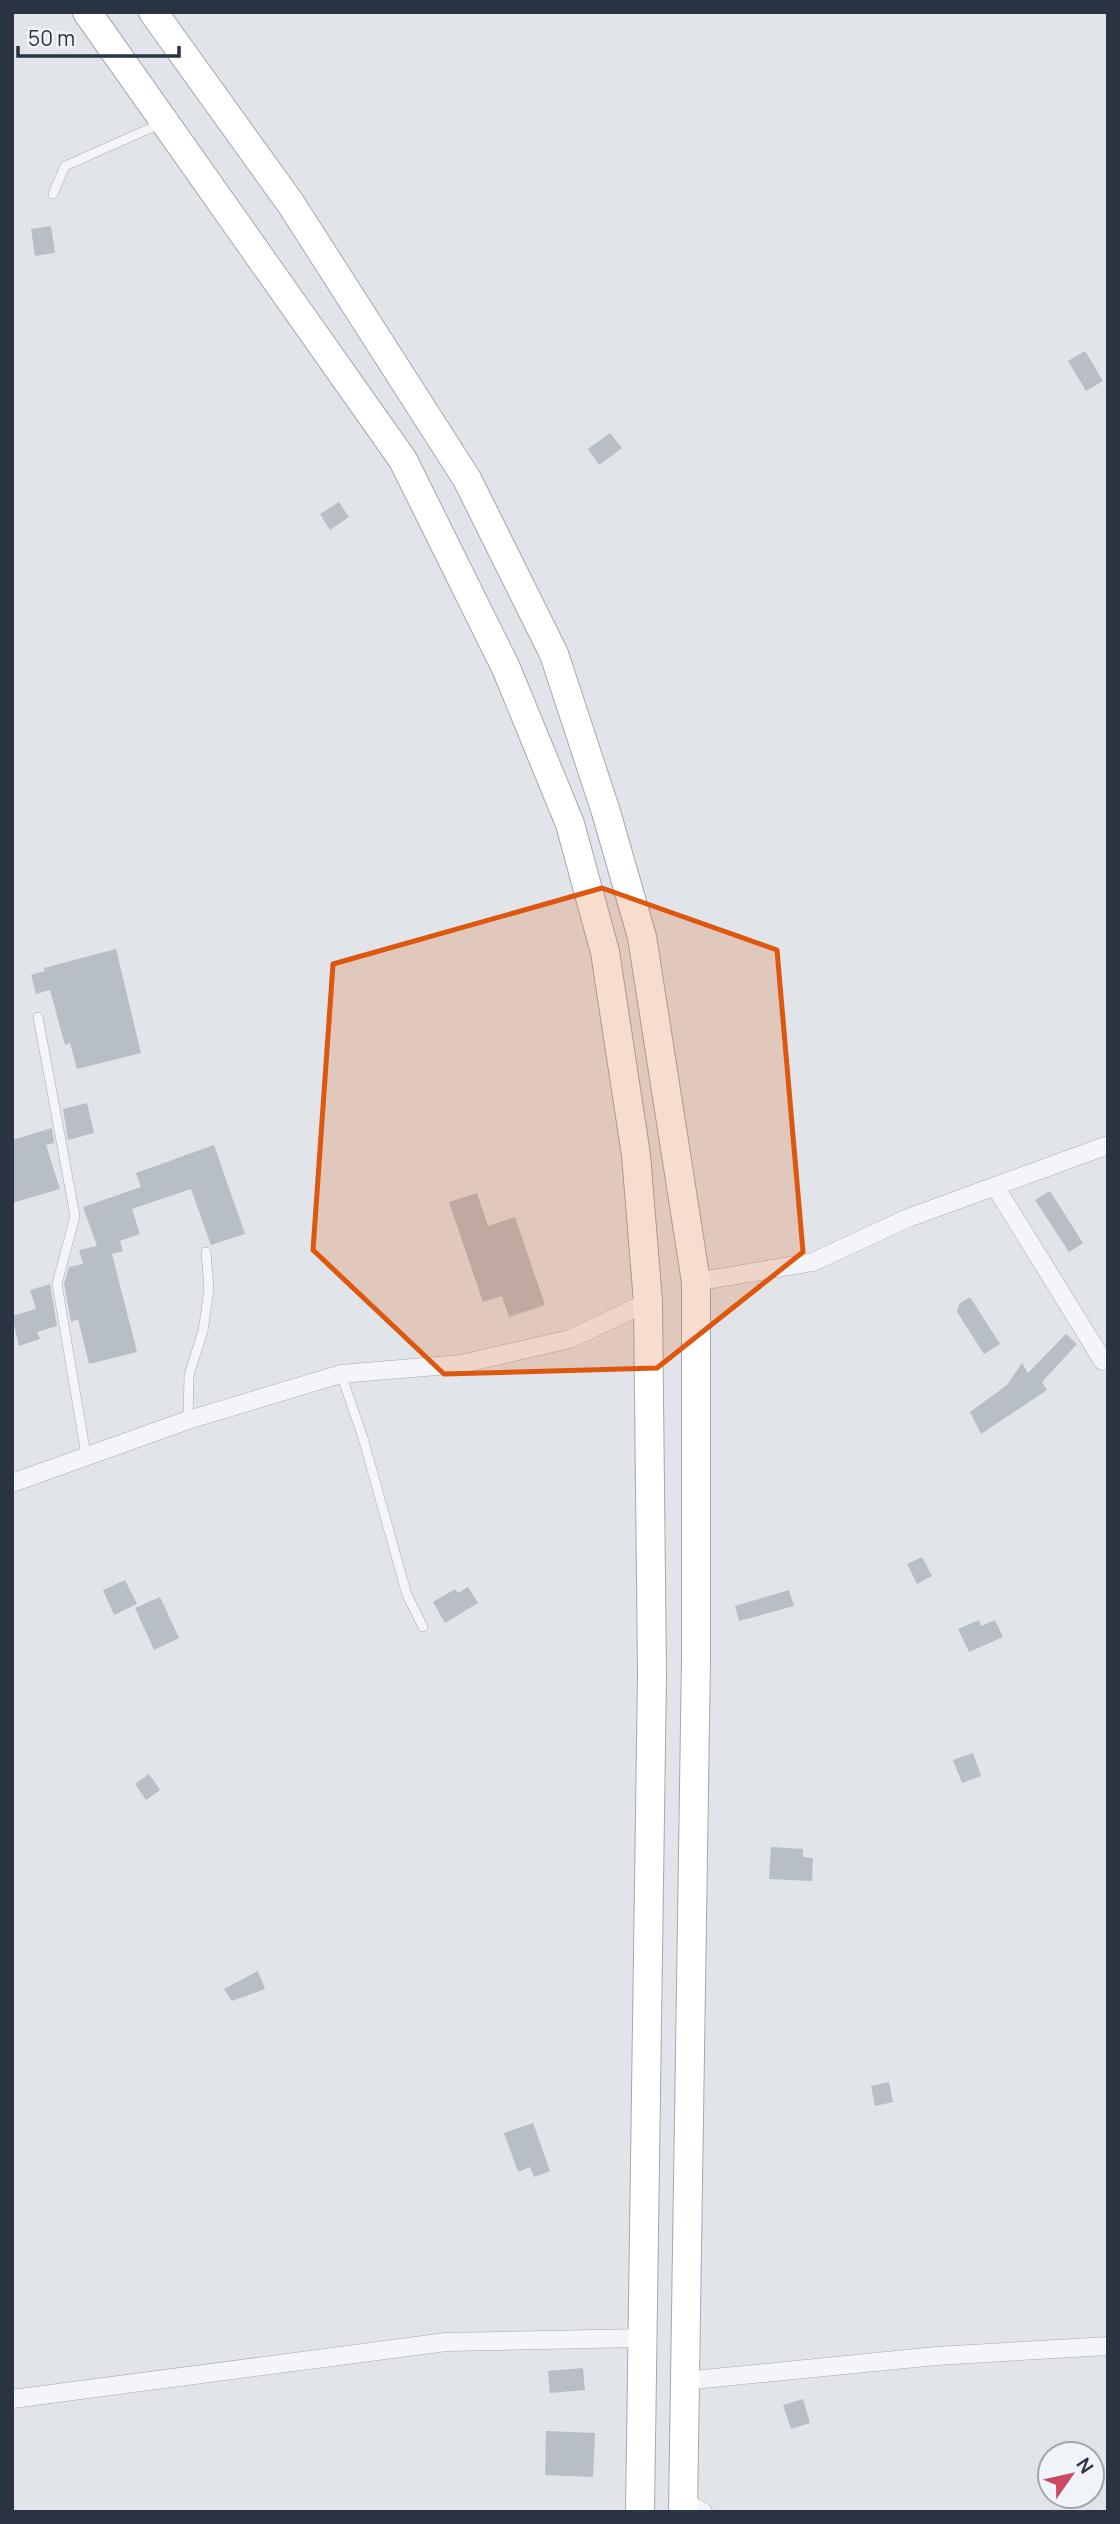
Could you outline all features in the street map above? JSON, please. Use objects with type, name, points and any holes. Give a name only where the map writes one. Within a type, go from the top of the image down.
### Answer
[{"type":"main road","points":[[87,12],[403,460],[506,668],[570,824],[605,952],[636,1155],[648,1302],[652,1674],[640,2339],[640,2512]]},
{"type":"main road","points":[[153,12],[291,204],[467,479],[554,654],[606,812],[642,937],[696,1282],[696,1643],[683,2381],[689,2508]]},
{"type":"street","points":[[696,1282],[814,1262],[908,1218],[1108,1145]]},
{"type":"street","points":[[995,1186],[1103,1361]]},
{"type":"street","points":[[12,1483],[188,1420],[341,1374],[461,1364],[570,1339],[648,1302]]},
{"type":"street","points":[[12,2399],[446,2342],[640,2339]]},
{"type":"street","points":[[683,2381],[936,2356],[1108,2346]]},
{"type":"lane","points":[[52,194],[65,166],[164,122]]},
{"type":"lane","points":[[38,1017],[75,1216],[57,1284],[86,1455]]},
{"type":"lane","points":[[188,1420],[189,1375],[203,1331],[209,1289],[206,1252]]},
{"type":"lane","points":[[341,1374],[363,1438],[407,1595],[424,1627]]},
{"type":"highlighted area","points":[[602,888],[777,950],[803,1252],[657,1368],[444,1374],[313,1250],[333,964]]},
{"type":"building","points":[[51,226],[55,253],[35,256],[31,229]]},
{"type":"building","points":[[1085,351],[1103,381],[1086,391],[1068,361]]},
{"type":"building","points":[[610,433],[622,448],[599,465],[588,449]]},
{"type":"building","points":[[339,502],[349,517],[330,530],[320,514]]},
{"type":"building","points":[[116,949],[141,1053],[77,1069],[70,1043],[65,1045],[50,990],[36,994],[31,975],[45,971],[44,968]]},
{"type":"building","points":[[87,1103],[94,1133],[68,1140],[63,1109]]},
{"type":"building","points":[[52,1128],[54,1143],[46,1145],[60,1189],[12,1203],[12,1140]]},
{"type":"building","points":[[214,1145],[245,1234],[211,1245],[191,1189],[132,1209],[140,1234],[120,1241],[123,1251],[112,1254],[137,1352],[89,1364],[78,1319],[71,1322],[64,1284],[69,1267],[83,1264],[79,1250],[97,1246],[83,1207],[141,1187],[136,1173]]},
{"type":"building","points":[[1050,1191],[1083,1243],[1069,1252],[1035,1200]]},
{"type":"building","points":[[477,1193],[488,1226],[515,1217],[545,1305],[509,1317],[502,1296],[483,1302],[449,1202]]},
{"type":"building","points":[[50,1284],[57,1326],[37,1332],[40,1339],[19,1346],[12,1316],[36,1309],[30,1290]]},
{"type":"building","points":[[970,1297],[1000,1344],[984,1354],[957,1312],[959,1304]]},
{"type":"building","points":[[1066,1334],[1077,1344],[1042,1382],[1047,1390],[981,1434],[970,1412],[1007,1385],[1022,1363],[1028,1373]]},
{"type":"building","points":[[922,1557],[932,1576],[917,1584],[907,1564]]},
{"type":"building","points":[[125,1580],[137,1604],[114,1615],[103,1590]]},
{"type":"building","points":[[468,1587],[478,1603],[445,1623],[433,1602],[455,1589],[458,1593]]},
{"type":"building","points":[[789,1590],[794,1606],[739,1621],[735,1606]]},
{"type":"building","points":[[160,1597],[179,1638],[154,1650],[135,1608]]},
{"type":"building","points":[[979,1620],[981,1626],[995,1620],[1003,1637],[969,1652],[958,1629]]},
{"type":"building","points":[[973,1753],[981,1776],[962,1783],[953,1760]]},
{"type":"building","points":[[149,1774],[160,1790],[146,1800],[135,1784]]},
{"type":"building","points":[[771,1847],[803,1849],[803,1857],[813,1858],[812,1881],[769,1879]]},
{"type":"building","points":[[258,1971],[265,1989],[232,2001],[224,1989]]},
{"type":"building","points":[[889,2082],[893,2102],[875,2106],[871,2086]]},
{"type":"building","points":[[533,2123],[550,2171],[534,2177],[530,2167],[518,2172],[504,2133]]},
{"type":"building","points":[[583,2368],[585,2390],[550,2393],[548,2371]]},
{"type":"building","points":[[803,2399],[810,2423],[791,2429],[783,2405]]},
{"type":"building","points":[[546,2431],[595,2433],[593,2477],[545,2475]]}]
